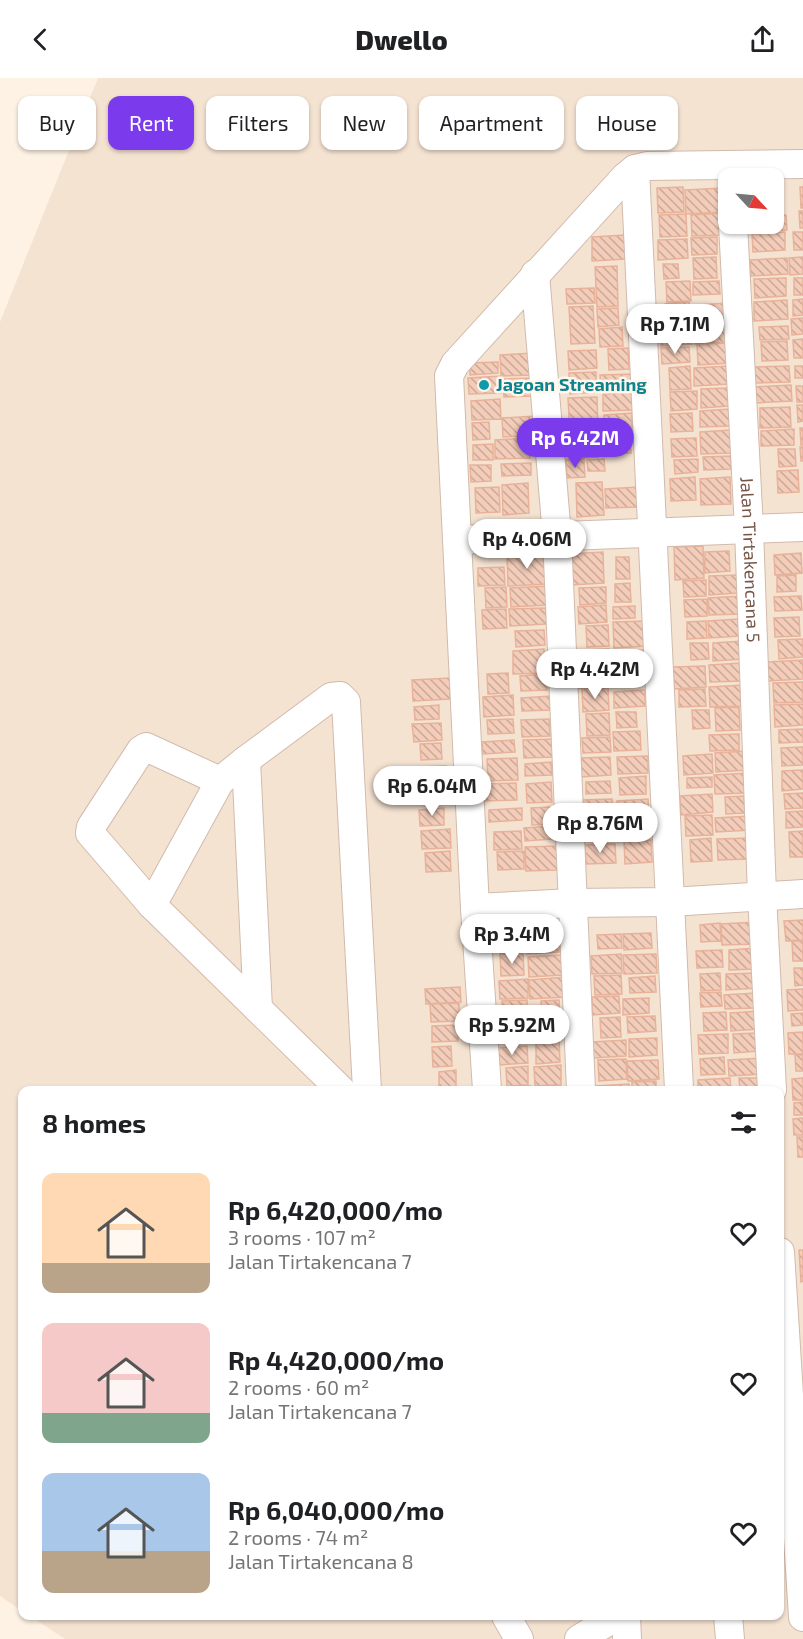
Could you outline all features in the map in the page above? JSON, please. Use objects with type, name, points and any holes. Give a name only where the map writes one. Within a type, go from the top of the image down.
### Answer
[{"type":"street","points":[[766,168],[803,164]]},
{"type":"street","points":[[486,1086],[449,376],[452,369],[535,274],[635,169],[647,166],[718,171]]},
{"type":"street","points":[[635,169],[679,1086]]},
{"type":"street","name":"Jalan Tirtakencana 5","points":[[734,234],[749,529],[762,896],[772,1086]]},
{"type":"street","points":[[535,274],[556,536],[581,1086]]},
{"type":"street","points":[[458,540],[803,527]]},
{"type":"street","points":[[152,905],[220,781],[331,696],[340,696],[346,702],[367,1086]]},
{"type":"street","points":[[220,781],[146,747],[141,750],[91,827],[90,833],[152,905],[337,1086]]},
{"type":"street","points":[[246,760],[258,1009]]},
{"type":"street","points":[[476,908],[573,903],[670,902],[803,894]]},
{"type":"street","points":[[784,1276],[789,1306],[803,1617]]},
{"type":"street","points":[[508,1620],[519,1639]]},
{"type":"street","points":[[579,1639],[610,1620]]},
{"type":"street","points":[[626,1620],[627,1639]]},
{"type":"street","points":[[728,1620],[730,1639]]},
{"type":"shaded area","points":[[98,78],[803,78],[803,1639],[65,1639],[36,1620],[784,1620],[784,1086],[18,1086],[18,1608],[0,1596],[0,322],[69,150],[96,150],[96,96],[91,96]]},
{"type":"building","points":[[683,187],[684,212],[658,213],[657,188]]},
{"type":"building","points":[[800,187],[803,187],[803,208],[801,208]]},
{"type":"building","points":[[718,188],[718,212],[686,214],[685,190]]},
{"type":"building","points":[[799,211],[803,211],[803,228],[800,228]]},
{"type":"building","points":[[718,213],[718,234],[724,235],[692,236],[691,215]]},
{"type":"building","points":[[686,214],[687,236],[660,237],[659,215]]},
{"type":"building","points":[[784,215],[786,215],[787,230],[784,230]]},
{"type":"building","points":[[784,232],[785,250],[753,252],[752,234],[784,234]]},
{"type":"building","points":[[793,232],[803,232],[803,250],[794,250]]},
{"type":"building","points":[[625,235],[626,259],[592,261],[592,237]]},
{"type":"building","points":[[717,237],[717,254],[692,255],[691,238]]},
{"type":"building","points":[[687,239],[688,258],[658,260],[658,240]]},
{"type":"building","points":[[716,257],[717,278],[694,279],[693,258]]},
{"type":"building","points":[[803,257],[803,274],[790,275],[789,258]]},
{"type":"building","points":[[787,258],[788,274],[751,276],[750,260]]},
{"type":"building","points":[[663,264],[678,264],[679,278],[664,279]]},
{"type":"building","points":[[617,266],[618,306],[597,307],[595,267]]},
{"type":"building","points":[[786,278],[786,296],[755,298],[754,279]]},
{"type":"building","points":[[794,278],[803,278],[803,295],[794,295]]},
{"type":"building","points":[[690,281],[691,301],[667,302],[666,282]]},
{"type":"building","points":[[719,281],[720,294],[693,295],[693,282]]},
{"type":"building","points":[[594,288],[595,303],[567,304],[566,289]]},
{"type":"building","points":[[803,299],[803,315],[793,316],[793,300]]},
{"type":"building","points":[[787,300],[788,319],[754,321],[754,302]]},
{"type":"building","points":[[689,302],[690,320],[666,321],[665,304]]},
{"type":"building","points":[[725,303],[725,314],[699,316],[699,305]]},
{"type":"building","points":[[593,306],[595,343],[571,344],[569,307]]},
{"type":"building","points":[[618,308],[619,325],[598,327],[597,309]]},
{"type":"building","points":[[727,317],[728,342],[695,344],[694,319]]},
{"type":"building","points":[[803,318],[803,334],[792,335],[791,319]]},
{"type":"building","points":[[691,323],[692,344],[661,346],[660,324]]},
{"type":"building","points":[[788,326],[789,339],[760,340],[759,327]]},
{"type":"building","points":[[622,327],[623,346],[600,347],[599,329]]},
{"type":"building","points":[[803,339],[803,358],[794,358],[793,340]]},
{"type":"building","points":[[787,341],[788,360],[762,361],[761,342]]},
{"type":"building","points":[[730,343],[731,363],[698,365],[697,344]]},
{"type":"building","points":[[689,347],[690,362],[662,364],[661,348]]},
{"type":"building","points":[[628,348],[629,369],[609,370],[608,349]]},
{"type":"building","points":[[596,350],[597,368],[569,370],[568,351]]},
{"type":"building","points":[[534,353],[535,375],[501,376],[500,355]]},
{"type":"building","points":[[498,362],[498,373],[470,375],[470,363]]},
{"type":"building","points":[[690,366],[691,389],[670,390],[669,368]]},
{"type":"building","points":[[729,366],[730,384],[694,386],[694,368]]},
{"type":"building","points":[[789,366],[790,382],[755,383],[755,367]]},
{"type":"building","points":[[795,366],[803,366],[803,378],[795,378]]},
{"type":"building","points":[[596,372],[596,392],[570,394],[569,373]]},
{"type":"building","points":[[634,374],[635,391],[601,392],[600,375]]},
{"type":"building","name":"Jagoan Streaming","points":[[500,376],[501,393],[469,394],[468,378]]},
{"type":"building","points":[[532,378],[533,396],[504,397],[503,379]]},
{"type":"building","points":[[791,385],[792,401],[755,403],[754,387]]},
{"type":"building","points":[[796,386],[803,386],[803,402],[797,402]]},
{"type":"building","points":[[728,388],[729,406],[701,408],[701,389]]},
{"type":"building","points":[[697,391],[697,409],[671,411],[670,392]]},
{"type":"building","points":[[635,392],[635,410],[603,411],[603,394]]},
{"type":"building","points":[[597,397],[598,432],[570,434],[568,398]]},
{"type":"building","points":[[500,399],[501,419],[472,420],[471,401]]},
{"type":"building","points":[[797,405],[803,405],[803,421],[798,422]]},
{"type":"building","points":[[790,407],[791,427],[760,428],[760,408]]},
{"type":"building","points":[[730,409],[730,426],[700,427],[700,411]]},
{"type":"building","points":[[632,413],[632,435],[605,437],[604,415]]},
{"type":"building","points":[[692,413],[693,431],[671,432],[670,414]]},
{"type":"building","points":[[536,416],[537,435],[503,437],[502,418]]},
{"type":"building","points":[[489,422],[490,439],[473,440],[472,423]]},
{"type":"building","points":[[800,428],[803,428],[803,445],[801,445]]},
{"type":"building","points":[[794,429],[794,445],[761,446],[761,431]]},
{"type":"building","points":[[731,430],[732,453],[701,454],[700,432]]},
{"type":"building","points":[[597,433],[598,457],[578,458],[577,435]]},
{"type":"building","points":[[630,436],[631,453],[604,454],[603,437]]},
{"type":"building","points":[[529,438],[530,458],[495,459],[495,440]]},
{"type":"building","points":[[696,438],[697,456],[672,457],[671,439]]},
{"type":"building","points":[[493,444],[493,460],[473,460],[473,445]]},
{"type":"building","points":[[800,447],[803,447],[803,461],[801,461]]},
{"type":"building","points":[[778,449],[795,449],[796,466],[779,467]]},
{"type":"building","points":[[731,456],[732,469],[704,470],[703,457]]},
{"type":"building","points":[[584,459],[585,477],[567,478],[566,460]]},
{"type":"building","points":[[604,459],[605,471],[588,471],[587,460]]},
{"type":"building","points":[[698,459],[698,472],[675,474],[674,460]]},
{"type":"building","points":[[531,463],[531,475],[502,476],[501,464]]},
{"type":"building","points":[[470,465],[491,465],[491,481],[471,482]]},
{"type":"building","points":[[798,470],[799,492],[778,493],[777,471]]},
{"type":"building","points":[[695,477],[696,500],[671,501],[670,479]]},
{"type":"building","points":[[730,477],[731,504],[701,505],[700,479]]},
{"type":"building","points":[[602,482],[604,515],[577,517],[576,483]]},
{"type":"building","points":[[528,483],[529,513],[503,515],[502,485]]},
{"type":"building","points":[[499,487],[500,512],[476,513],[475,488]]},
{"type":"building","points":[[638,487],[639,507],[606,508],[605,489]]},
{"type":"building","points":[[703,546],[704,578],[675,580],[674,547]]},
{"type":"building","points":[[729,551],[730,571],[705,573],[705,552]]},
{"type":"building","points":[[603,552],[604,583],[571,585],[570,554]]},
{"type":"building","points":[[801,553],[802,573],[775,575],[774,555]]},
{"type":"building","points":[[546,555],[547,584],[508,586],[507,557]]},
{"type":"building","points":[[616,557],[629,557],[630,579],[616,579]]},
{"type":"building","points":[[504,567],[505,585],[478,586],[478,568]]},
{"type":"building","points":[[738,575],[738,593],[709,595],[709,576]]},
{"type":"building","points":[[796,575],[796,591],[777,592],[777,576]]},
{"type":"building","points":[[706,580],[706,596],[684,597],[683,581]]},
{"type":"building","points":[[630,583],[631,602],[615,602],[615,584]]},
{"type":"building","points":[[548,586],[549,605],[511,607],[510,588]]},
{"type":"building","points":[[506,587],[507,607],[486,608],[485,588]]},
{"type":"building","points":[[606,587],[606,603],[580,605],[579,588]]},
{"type":"building","points":[[742,596],[743,614],[709,615],[708,598]]},
{"type":"building","points":[[801,596],[802,610],[775,611],[774,597]]},
{"type":"building","points":[[707,599],[707,616],[685,617],[684,600]]},
{"type":"building","points":[[606,605],[607,622],[579,624],[578,607]]},
{"type":"building","points":[[635,606],[635,618],[613,619],[613,607]]},
{"type":"building","points":[[546,608],[547,624],[510,626],[509,609]]},
{"type":"building","points":[[506,609],[507,628],[483,629],[482,610]]},
{"type":"building","points":[[799,617],[800,636],[775,637],[774,618]]},
{"type":"building","points":[[739,619],[740,636],[709,638],[708,621]]},
{"type":"building","points":[[645,621],[647,646],[614,648],[613,622]]},
{"type":"building","points":[[706,621],[707,638],[687,639],[687,622]]},
{"type":"building","points":[[608,625],[609,646],[587,647],[586,626]]},
{"type":"building","points":[[544,630],[545,645],[516,647],[515,631]]},
{"type":"building","points":[[803,639],[803,657],[779,659],[778,640]]},
{"type":"building","points":[[743,641],[744,659],[713,661],[713,643]]},
{"type":"building","points":[[690,643],[708,643],[709,659],[691,660]]},
{"type":"building","points":[[544,649],[545,673],[513,674],[513,651]]},
{"type":"building","points":[[609,649],[610,666],[583,667],[582,650]]},
{"type":"building","points":[[648,650],[649,661],[612,663],[611,651]]},
{"type":"building","points":[[803,660],[803,679],[768,681],[768,662]]},
{"type":"building","points":[[742,663],[743,681],[710,682],[709,665]]},
{"type":"building","points":[[705,666],[706,687],[674,689],[673,667]]},
{"type":"building","points":[[636,668],[637,684],[615,685],[614,669]]},
{"type":"building","points":[[604,671],[604,686],[579,688],[578,672]]},
{"type":"building","points":[[508,673],[509,693],[488,694],[487,674]]},
{"type":"building","points":[[546,674],[547,690],[521,691],[520,676]]},
{"type":"building","points":[[450,678],[450,699],[413,701],[412,680]]},
{"type":"building","points":[[803,682],[803,702],[774,703],[773,683]]},
{"type":"building","points":[[744,685],[745,706],[710,707],[709,687]]},
{"type":"building","points":[[608,688],[609,710],[583,712],[582,689]]},
{"type":"building","points":[[705,689],[706,706],[679,707],[679,690]]},
{"type":"building","points":[[645,690],[645,706],[614,708],[614,692]]},
{"type":"building","points":[[513,695],[514,715],[484,717],[483,697]]},
{"type":"building","points":[[551,696],[552,710],[522,711],[521,698]]},
{"type":"building","points":[[803,704],[803,725],[775,727],[774,705]]},
{"type":"building","points":[[439,705],[439,719],[415,720],[414,707]]},
{"type":"building","points":[[739,707],[740,730],[716,731],[715,708]]},
{"type":"building","points":[[692,710],[709,710],[710,728],[693,729]]},
{"type":"building","points":[[616,712],[636,712],[637,727],[617,728]]},
{"type":"building","points":[[609,713],[610,735],[587,736],[586,714]]},
{"type":"building","points":[[513,719],[514,733],[488,734],[487,720]]},
{"type":"building","points":[[549,719],[550,736],[522,737],[521,720]]},
{"type":"building","points":[[441,723],[442,740],[414,742],[412,724]]},
{"type":"building","points":[[803,729],[803,742],[779,743],[779,730]]},
{"type":"building","points":[[640,731],[641,750],[614,751],[613,732]]},
{"type":"building","points":[[739,734],[739,750],[710,751],[709,735]]},
{"type":"building","points":[[610,737],[611,752],[583,753],[582,738]]},
{"type":"building","points":[[554,739],[555,757],[524,758],[523,740]]},
{"type":"building","points":[[514,740],[515,752],[483,754],[482,742]]},
{"type":"building","points":[[441,743],[442,759],[421,760],[420,744]]},
{"type":"building","points":[[803,747],[803,765],[782,766],[781,748]]},
{"type":"building","points":[[747,751],[748,770],[716,772],[715,753]]},
{"type":"building","points":[[712,754],[713,773],[684,775],[683,756]]},
{"type":"building","points":[[648,756],[648,773],[618,774],[617,757]]},
{"type":"building","points":[[610,757],[611,775],[580,777],[580,758]]},
{"type":"building","points":[[517,758],[518,780],[488,781],[487,759]]},
{"type":"building","points":[[551,762],[552,775],[525,776],[525,764]]},
{"type":"building","points":[[446,766],[446,780],[418,782],[417,767]]},
{"type":"building","points":[[803,770],[803,789],[782,791],[782,771]]},
{"type":"building","points":[[749,773],[749,793],[715,794],[714,775]]},
{"type":"building","points":[[646,776],[646,794],[620,795],[619,778]]},
{"type":"building","points":[[712,777],[712,787],[687,788],[687,778]]},
{"type":"building","points":[[610,781],[611,793],[586,794],[586,782]]},
{"type":"building","points":[[551,782],[552,802],[527,803],[526,784]]},
{"type":"building","points":[[516,783],[517,800],[483,801],[483,784]]},
{"type":"building","points":[[448,786],[449,802],[416,803],[416,788]]},
{"type":"building","points":[[803,793],[803,808],[785,809],[784,794]]},
{"type":"building","points":[[712,794],[713,812],[681,815],[680,796]]},
{"type":"building","points":[[744,796],[745,813],[726,814],[725,797]]},
{"type":"building","points":[[612,799],[613,818],[581,819],[580,800]]},
{"type":"building","points":[[648,799],[649,816],[618,817],[617,801]]},
{"type":"building","points":[[550,807],[551,824],[532,825],[531,808]]},
{"type":"building","points":[[444,808],[444,825],[420,826],[419,810]]},
{"type":"building","points":[[522,808],[522,820],[489,822],[489,810]]},
{"type":"building","points":[[803,811],[803,827],[786,828],[786,812]]},
{"type":"building","points":[[712,815],[713,835],[686,836],[685,816]]},
{"type":"building","points":[[750,816],[751,830],[716,832],[715,818]]},
{"type":"building","points":[[653,820],[653,835],[624,836],[623,822]]},
{"type":"building","points":[[615,822],[616,837],[588,839],[587,823]]},
{"type":"building","points":[[551,826],[552,839],[525,841],[524,828]]},
{"type":"building","points":[[450,829],[451,848],[422,849],[421,831]]},
{"type":"building","points":[[521,831],[522,849],[494,850],[494,832]]},
{"type":"building","points":[[803,831],[803,857],[790,857],[789,832]]},
{"type":"building","points":[[711,838],[712,861],[691,862],[690,840]]},
{"type":"building","points":[[749,838],[750,859],[718,860],[717,839]]},
{"type":"building","points":[[651,840],[652,862],[625,864],[624,841]]},
{"type":"building","points":[[615,844],[616,863],[586,864],[585,845]]},
{"type":"building","points":[[556,846],[558,870],[526,871],[525,847]]},
{"type":"building","points":[[450,851],[451,871],[426,872],[425,853]]},
{"type":"building","points":[[524,851],[524,869],[498,870],[497,852]]},
{"type":"building","points":[[803,920],[803,940],[786,941],[784,921]]},
{"type":"building","points":[[756,922],[757,944],[722,945],[721,924]]},
{"type":"building","points":[[720,923],[721,941],[701,942],[700,925]]},
{"type":"building","points":[[651,933],[652,948],[624,950],[623,934]]},
{"type":"building","points":[[621,934],[622,948],[598,949],[597,935]]},
{"type":"building","points":[[559,935],[559,952],[527,954],[527,936]]},
{"type":"building","points":[[792,941],[803,941],[803,961],[793,961]]},
{"type":"building","points":[[522,942],[523,953],[500,954],[500,943]]},
{"type":"building","points":[[757,948],[758,969],[729,970],[729,950]]},
{"type":"building","points":[[722,950],[723,967],[697,968],[696,951]]},
{"type":"building","points":[[523,953],[524,975],[501,976],[500,954]]},
{"type":"building","points":[[621,954],[622,973],[592,974],[591,956]]},
{"type":"building","points":[[656,954],[657,973],[624,974],[623,955]]},
{"type":"building","points":[[562,955],[563,975],[529,977],[528,957]]},
{"type":"building","points":[[794,968],[803,968],[803,985],[795,986]]},
{"type":"building","points":[[720,973],[721,990],[701,991],[700,974]]},
{"type":"building","points":[[758,973],[759,988],[726,990],[726,974]]},
{"type":"building","points":[[621,975],[622,994],[595,995],[594,976]]},
{"type":"building","points":[[655,976],[656,992],[630,993],[629,978]]},
{"type":"building","points":[[566,977],[567,997],[530,999],[529,980]]},
{"type":"building","points":[[528,979],[528,998],[500,999],[499,981]]},
{"type":"building","points":[[460,987],[461,1002],[426,1004],[425,989]]},
{"type":"building","points":[[803,989],[803,1010],[788,1011],[787,990]]},
{"type":"building","points":[[721,992],[722,1006],[701,1007],[700,993]]},
{"type":"building","points":[[755,993],[755,1008],[725,1009],[724,995]]},
{"type":"building","points":[[619,996],[620,1013],[592,1015],[592,997]]},
{"type":"building","points":[[649,998],[649,1013],[623,1015],[623,999]]},
{"type":"building","points":[[527,1000],[527,1019],[503,1020],[502,1001]]},
{"type":"building","points":[[559,1000],[560,1017],[542,1018],[541,1001]]},
{"type":"building","points":[[459,1003],[459,1021],[431,1022],[430,1004]]},
{"type":"building","points":[[760,1011],[760,1029],[731,1031],[730,1013]]},
{"type":"building","points":[[726,1012],[727,1030],[704,1031],[703,1013]]},
{"type":"building","points":[[803,1013],[803,1025],[792,1026],[791,1014]]},
{"type":"building","points":[[655,1016],[656,1031],[628,1033],[627,1017]]},
{"type":"building","points":[[620,1017],[621,1037],[601,1038],[600,1018]]},
{"type":"building","points":[[562,1018],[562,1036],[532,1038],[531,1020]]},
{"type":"building","points":[[527,1023],[528,1038],[497,1040],[496,1024]]},
{"type":"building","points":[[458,1025],[458,1041],[432,1042],[432,1026]]},
{"type":"building","points":[[803,1032],[803,1054],[789,1054],[788,1033]]},
{"type":"building","points":[[758,1033],[758,1051],[734,1053],[733,1034]]},
{"type":"building","points":[[728,1034],[728,1053],[699,1054],[698,1035]]},
{"type":"building","points":[[657,1038],[657,1055],[629,1057],[629,1039]]},
{"type":"building","points":[[559,1040],[560,1062],[536,1064],[536,1042]]},
{"type":"building","points":[[626,1040],[626,1056],[593,1058],[592,1042]]},
{"type":"building","points":[[451,1046],[452,1066],[433,1067],[432,1047]]},
{"type":"building","points":[[527,1046],[528,1063],[498,1065],[497,1048]]},
{"type":"building","points":[[795,1055],[803,1055],[803,1071],[796,1071]]},
{"type":"building","points":[[724,1057],[725,1074],[701,1075],[700,1059]]},
{"type":"building","points":[[764,1058],[765,1074],[729,1076],[728,1060]]},
{"type":"building","points":[[626,1059],[627,1079],[599,1081],[598,1060]]},
{"type":"building","points":[[658,1060],[659,1079],[628,1081],[627,1061]]},
{"type":"building","points":[[561,1065],[561,1085],[535,1086],[534,1067]]},
{"type":"building","points":[[528,1066],[528,1085],[507,1086],[506,1068]]},
{"type":"building","points":[[456,1070],[456,1086],[439,1086],[439,1072]]},
{"type":"building","points":[[730,1078],[731,1086],[698,1086],[698,1080]]},
{"type":"building","points":[[739,1078],[758,1078],[759,1086],[740,1086]]},
{"type":"building","points":[[803,1078],[803,1100],[793,1100],[792,1079]]},
{"type":"building","points":[[656,1081],[656,1086],[632,1086],[632,1082]]},
{"type":"building","points":[[629,1084],[629,1086],[596,1086]]},
{"type":"building","points":[[803,1102],[803,1115],[794,1115],[794,1103]]},
{"type":"building","points":[[803,1118],[803,1135],[794,1135],[793,1119]]},
{"type":"building","points":[[797,1137],[803,1137],[803,1157],[798,1157]]},
{"type":"building","points":[[799,1250],[803,1250],[803,1281],[801,1282]]},
{"type":"place","name":"Jagoan Streaming","points":[[484,385]]}]
